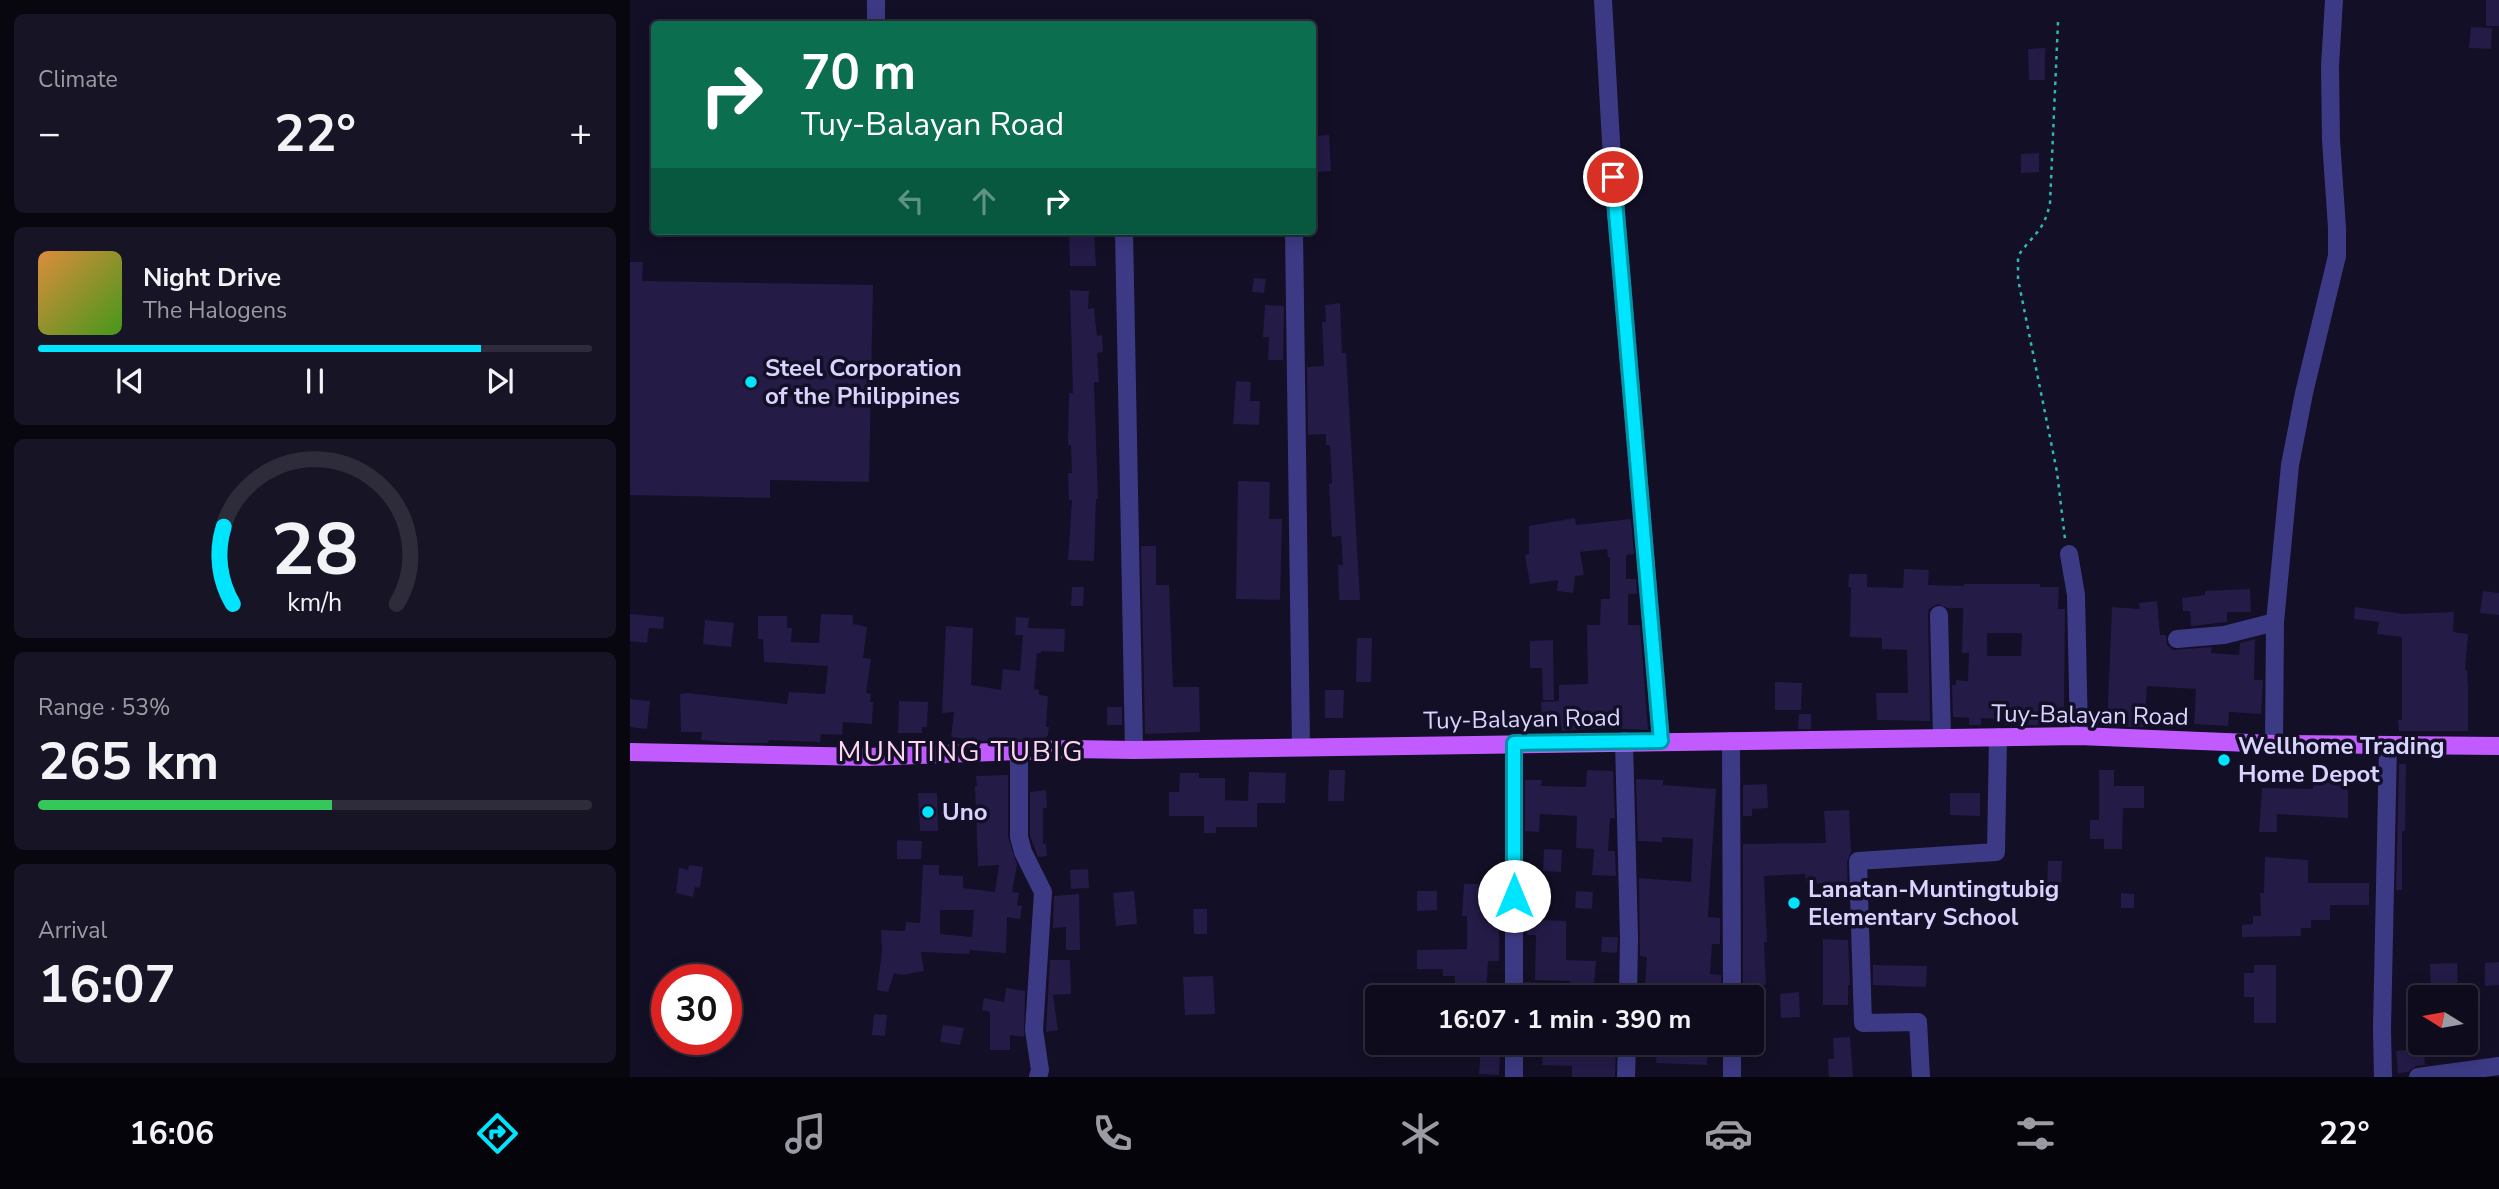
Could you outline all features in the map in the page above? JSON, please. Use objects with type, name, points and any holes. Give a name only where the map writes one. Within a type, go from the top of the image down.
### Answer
[{"type":"main road","name":"Tuy-Balayan Road","points":[[630,752],[868,757],[1019,751],[2079,736],[2274,744],[2499,746]]},
{"type":"street","points":[[876,0],[876,21]]},
{"type":"street","points":[[1603,0],[1613,177],[1661,741]]},
{"type":"street","points":[[2274,744],[2276,622],[2290,465],[2337,256],[2330,140],[2330,66],[2334,0]]},
{"type":"street","points":[[1124,235],[1134,750]]},
{"type":"street","points":[[1294,235],[1301,747]]},
{"type":"street","points":[[2069,554],[2076,595],[2079,736]]},
{"type":"street","points":[[1939,615],[1942,737]]},
{"type":"street","points":[[2177,639],[2224,635],[2276,622]]},
{"type":"street","points":[[1921,1077],[1918,1022],[1863,1023],[1858,860],[1996,852],[1998,737]]},
{"type":"street","points":[[1624,741],[1628,985]]},
{"type":"street","points":[[1731,741],[1732,985]]},
{"type":"street","points":[[1514,743],[1514,985]]},
{"type":"street","points":[[2383,1077],[2388,744]]},
{"type":"street","points":[[1019,751],[1019,837],[1023,852],[1043,892],[1034,1030],[1040,1070],[1038,1077]]},
{"type":"street","points":[[1514,1055],[1514,1077]]},
{"type":"street","points":[[1626,1077],[1627,1055]]},
{"type":"street","points":[[1732,1055],[1732,1077]]},
{"type":"street","points":[[2418,1077],[2499,1066]]},
{"type":"path","points":[[2058,22],[2050,203],[2046,221],[2018,256],[2018,279],[2057,472],[2069,554]]},
{"type":"building","points":[[2486,0],[2499,0],[2499,26],[2486,26]]},
{"type":"building","points":[[2471,27],[2492,28],[2491,49],[2469,48]]},
{"type":"building","points":[[2045,48],[2045,80],[2029,80],[2028,49]]},
{"type":"building","points":[[1329,135],[1331,171],[1316,172],[1316,136]]},
{"type":"building","points":[[2039,153],[2039,172],[2021,173],[2021,154]]},
{"type":"building","points":[[1069,235],[1094,235],[1096,266],[1070,266]]},
{"type":"building","name":"Steel Corporation of the Philippines","points":[[630,262],[643,262],[642,281],[873,285],[869,482],[770,480],[770,498],[630,495]]},
{"type":"building","points":[[1254,278],[1266,279],[1264,293],[1252,292]]},
{"type":"building","points":[[1070,290],[1089,291],[1088,309],[1094,308],[1097,336],[1102,335],[1103,352],[1097,353],[1099,382],[1094,382],[1098,499],[1094,561],[1068,560],[1072,500],[1069,500],[1068,473],[1072,473],[1071,445],[1068,445],[1069,393],[1073,393]]},
{"type":"building","points":[[1340,303],[1342,353],[1346,353],[1360,600],[1339,600],[1338,565],[1343,565],[1341,536],[1332,537],[1330,445],[1326,445],[1326,434],[1308,435],[1307,367],[1324,366],[1322,322],[1326,322],[1325,305]]},
{"type":"building","points":[[1265,305],[1284,306],[1283,360],[1268,360],[1269,337],[1263,337]]},
{"type":"building","points":[[1236,381],[1251,382],[1250,401],[1260,401],[1259,425],[1233,424]]},
{"type":"building","points":[[1238,481],[1270,482],[1269,519],[1282,519],[1280,600],[1236,599]]},
{"type":"building","points":[[1575,518],[1576,525],[1631,519],[1634,554],[1626,555],[1626,579],[1636,579],[1637,594],[1628,594],[1628,625],[1640,625],[1648,730],[1605,728],[1562,731],[1561,725],[1542,726],[1541,702],[1559,701],[1559,685],[1588,684],[1587,625],[1600,625],[1601,599],[1610,599],[1610,557],[1607,549],[1580,552],[1584,575],[1575,576],[1573,593],[1557,591],[1558,580],[1530,584],[1525,555],[1529,554],[1529,526]]},
{"type":"building","points":[[1141,546],[1156,546],[1156,585],[1169,585],[1173,687],[1199,687],[1200,732],[1145,734]]},
{"type":"building","points":[[1904,569],[1929,570],[1928,585],[2040,584],[2040,587],[2059,587],[2058,609],[2065,609],[2064,711],[2039,710],[2039,725],[2005,725],[2005,719],[1981,718],[1981,725],[1969,725],[1969,718],[1953,717],[1952,685],[1956,685],[1956,680],[1968,681],[1969,653],[1962,653],[1963,608],[1947,608],[1938,604],[1929,609],[1928,615],[1930,721],[1877,720],[1876,693],[1908,693],[1907,650],[1882,649],[1882,638],[1850,637],[1849,574],[1867,574],[1867,587],[1903,588]],"holes":[[[1987,633],[2022,633],[2021,656],[1987,656]]]},
{"type":"building","points":[[1072,587],[1084,587],[1083,606],[1071,606]]},
{"type":"building","points":[[2250,589],[2251,612],[2227,612],[2227,622],[2191,626],[2190,611],[2183,611],[2182,598],[2205,595],[2205,591]]},
{"type":"building","points":[[2483,591],[2499,593],[2499,615],[2480,613]]},
{"type":"building","points":[[2157,601],[2160,635],[2166,635],[2167,645],[2173,650],[2212,647],[2211,653],[2239,655],[2240,643],[2255,639],[2254,680],[2263,680],[2261,714],[2229,712],[2228,726],[2194,724],[2196,689],[2147,686],[2144,727],[2107,726],[2112,607],[2140,609],[2139,603]]},
{"type":"building","points":[[2355,607],[2404,614],[2454,612],[2453,632],[2468,634],[2465,670],[2468,688],[2468,731],[2399,731],[2398,720],[2402,720],[2402,637],[2377,634],[2379,622],[2354,619]]},
{"type":"building","points":[[630,614],[664,617],[663,629],[649,628],[647,643],[630,641]]},
{"type":"building","points":[[821,614],[853,615],[853,624],[867,627],[863,658],[871,659],[866,693],[871,694],[870,702],[873,702],[872,724],[843,722],[842,735],[821,734],[820,742],[769,740],[768,743],[731,743],[701,740],[702,732],[681,732],[680,694],[787,704],[789,692],[825,694],[828,666],[764,662],[763,639],[758,639],[758,616],[787,616],[787,628],[792,628],[791,642],[819,643]]},
{"type":"building","points":[[1016,617],[1029,618],[1028,628],[1065,629],[1064,652],[1037,653],[1034,689],[1039,690],[1039,695],[1048,696],[1048,735],[1044,739],[982,741],[951,737],[954,712],[942,713],[946,626],[973,628],[971,685],[1001,690],[1003,669],[1020,671],[1023,635],[1015,635]]},
{"type":"building","points":[[705,620],[734,623],[731,647],[703,644]]},
{"type":"building","points":[[1357,638],[1372,638],[1371,682],[1356,682]]},
{"type":"building","points":[[1553,640],[1554,700],[1543,700],[1542,668],[1530,668],[1530,641]]},
{"type":"building","points":[[1775,682],[1802,683],[1801,710],[1775,710]]},
{"type":"building","points":[[1325,690],[1344,690],[1343,718],[1325,718]]},
{"type":"building","points":[[630,699],[650,701],[647,729],[630,727]]},
{"type":"building","points":[[899,701],[928,702],[927,727],[922,727],[922,733],[898,733]]},
{"type":"building","points":[[1107,707],[1122,707],[1122,725],[1107,725]]},
{"type":"building","points":[[1799,714],[1811,714],[1811,729],[1798,729]]},
{"type":"building","points":[[2399,764],[2406,764],[2405,831],[2402,831],[2402,890],[2396,890]]},
{"type":"building","points":[[1329,770],[1345,770],[1344,801],[1328,801]]},
{"type":"building","points":[[1587,770],[1613,771],[1615,818],[1610,818],[1608,851],[1615,851],[1616,876],[1592,875],[1594,849],[1576,848],[1577,816],[1540,814],[1539,832],[1525,831],[1525,780],[1542,780],[1541,786],[1586,787]]},
{"type":"building","points":[[2099,770],[2114,770],[2114,786],[2144,786],[2144,808],[2123,808],[2122,849],[2104,849],[2104,839],[2090,839],[2090,820],[2099,820]]},
{"type":"building","points":[[1249,772],[1286,773],[1285,803],[1257,803],[1257,827],[1216,827],[1216,833],[1204,833],[1204,816],[1169,816],[1169,792],[1179,792],[1180,773],[1199,773],[1199,778],[1225,778],[1225,800],[1248,801]]},
{"type":"building","points":[[1008,775],[1008,837],[1017,865],[1012,892],[1019,893],[1017,905],[1022,906],[1020,919],[1007,917],[1006,953],[970,950],[969,954],[921,952],[924,971],[902,975],[894,973],[888,992],[877,990],[882,952],[881,930],[905,931],[906,922],[920,923],[923,865],[939,865],[939,875],[963,876],[963,888],[995,892],[999,865],[978,866],[976,776]],"holes":[[[940,910],[974,910],[972,937],[940,934]]]},
{"type":"building","points":[[1636,779],[1663,780],[1663,785],[1716,789],[1708,917],[1720,918],[1720,944],[1712,944],[1710,974],[1721,975],[1721,985],[1645,985],[1647,957],[1640,956],[1639,878],[1691,882],[1693,839],[1662,837],[1662,842],[1638,841]]},
{"type":"building","points":[[2313,782],[2348,783],[2348,818],[2277,814],[2277,832],[2259,832],[2262,788],[2313,789]]},
{"type":"building","points":[[1767,784],[1768,808],[1752,809],[1752,816],[1743,816],[1743,785]]},
{"type":"building","points":[[1046,790],[1043,844],[1046,844],[1047,856],[1038,857],[1030,836],[1030,792]]},
{"type":"building","name":"Uno","points":[[918,793],[937,793],[938,831],[920,831]]},
{"type":"building","points":[[1950,793],[1980,793],[1980,816],[1950,815]]},
{"type":"building","points":[[1849,810],[1851,852],[1847,861],[1848,891],[1828,892],[1828,883],[1806,884],[1805,874],[1764,876],[1766,985],[1743,985],[1743,844],[1826,843],[1824,811]]},
{"type":"building","points":[[897,840],[922,841],[921,859],[897,859]]},
{"type":"building","points":[[1544,849],[1562,850],[1561,872],[1543,871]]},
{"type":"building","points":[[2265,857],[2308,860],[2308,883],[2369,883],[2369,905],[2330,905],[2330,920],[2311,920],[2311,928],[2301,928],[2301,936],[2242,937],[2242,925],[2253,924],[2253,916],[2261,916],[2260,893],[2264,893]]},
{"type":"building","points":[[2048,861],[2062,861],[2061,893],[2047,893]]},
{"type":"building","points":[[689,865],[703,867],[700,888],[695,887],[693,897],[676,893],[679,868],[688,870]]},
{"type":"building","points":[[1088,869],[1089,888],[1071,889],[1070,870]]},
{"type":"building","points":[[1525,877],[1542,878],[1540,920],[1566,921],[1566,960],[1596,961],[1594,985],[1535,980],[1536,935],[1527,935]]},
{"type":"building","points":[[1464,884],[1481,884],[1481,895],[1484,895],[1484,898],[1503,898],[1503,918],[1499,918],[1499,961],[1488,961],[1487,985],[1455,985],[1455,976],[1443,976],[1443,969],[1417,969],[1417,950],[1467,949],[1467,916],[1462,916]]},
{"type":"building","points":[[1134,891],[1137,924],[1116,926],[1113,893]]},
{"type":"building","points":[[1417,891],[1437,891],[1437,910],[1417,911]]},
{"type":"building","points":[[1576,891],[1593,892],[1592,909],[1575,908]]},
{"type":"building","points":[[2121,893],[2134,894],[2134,908],[2121,908]]},
{"type":"building","points":[[1079,894],[1080,950],[1066,950],[1066,927],[1053,928],[1054,896]]},
{"type":"building","points":[[1193,909],[1207,909],[1207,934],[1194,934]]},
{"type":"building","points":[[1602,937],[1618,937],[1617,953],[1601,952]]},
{"type":"building","points":[[1823,939],[1848,940],[1848,1005],[1823,1005]]},
{"type":"building","points":[[1050,960],[1070,960],[1071,994],[1051,995],[1058,1030],[1046,1032]]},
{"type":"building","points":[[2499,962],[2499,985],[2485,986],[2485,963]]},
{"type":"building","points":[[2457,963],[2458,985],[2431,985],[2430,964]]},
{"type":"building","points":[[1873,965],[1927,966],[1926,987],[1873,985]]},
{"type":"building","points":[[2254,965],[2276,965],[2276,1023],[2254,1023],[2254,997],[2244,997],[2244,973],[2254,973]]},
{"type":"building","points":[[1213,976],[1215,1014],[1185,1015],[1183,977]]},
{"type":"building","points":[[1525,982],[1543,983],[1543,985],[1525,985]]},
{"type":"building","points":[[1006,988],[1025,991],[1024,1037],[1010,1035],[1010,1050],[990,1050],[990,1012],[982,1010],[984,998],[1004,1002]]},
{"type":"building","points":[[1799,992],[1800,1017],[1781,1018],[1780,994]]},
{"type":"building","points":[[874,1014],[887,1015],[885,1036],[872,1035]]},
{"type":"building","points":[[943,1025],[964,1028],[960,1045],[940,1042]]},
{"type":"building","points":[[1850,1037],[1853,1077],[1829,1077],[1828,1059],[1834,1059],[1833,1038]]},
{"type":"building","points":[[2408,1050],[2408,1055],[2424,1055],[2425,1065],[2398,1073],[2396,1051]]},
{"type":"building","points":[[1480,1055],[1500,1056],[1499,1075],[1479,1074]]},
{"type":"building","points":[[1542,1055],[1616,1055],[1615,1077],[1572,1077],[1572,1066],[1542,1065]]},
{"type":"building","points":[[1656,1055],[1707,1055],[1707,1065],[1656,1063]]},
{"type":"place","name":"Steel Corporation of the Philippines","points":[[751,382]]},
{"type":"place","name":"Wellhome Trading Home Depot","points":[[2224,760]]},
{"type":"place","name":"Uno","points":[[928,812]]},
{"type":"place","name":"Lanatan-Muntingtubig Elementary School","points":[[1794,903]]},
{"type":"district","name":"MUNTING TUBIG","points":[[961,752]]},
{"type":"route","points":[[1514,896],[1514,743],[1661,741],[1613,177]]}]
